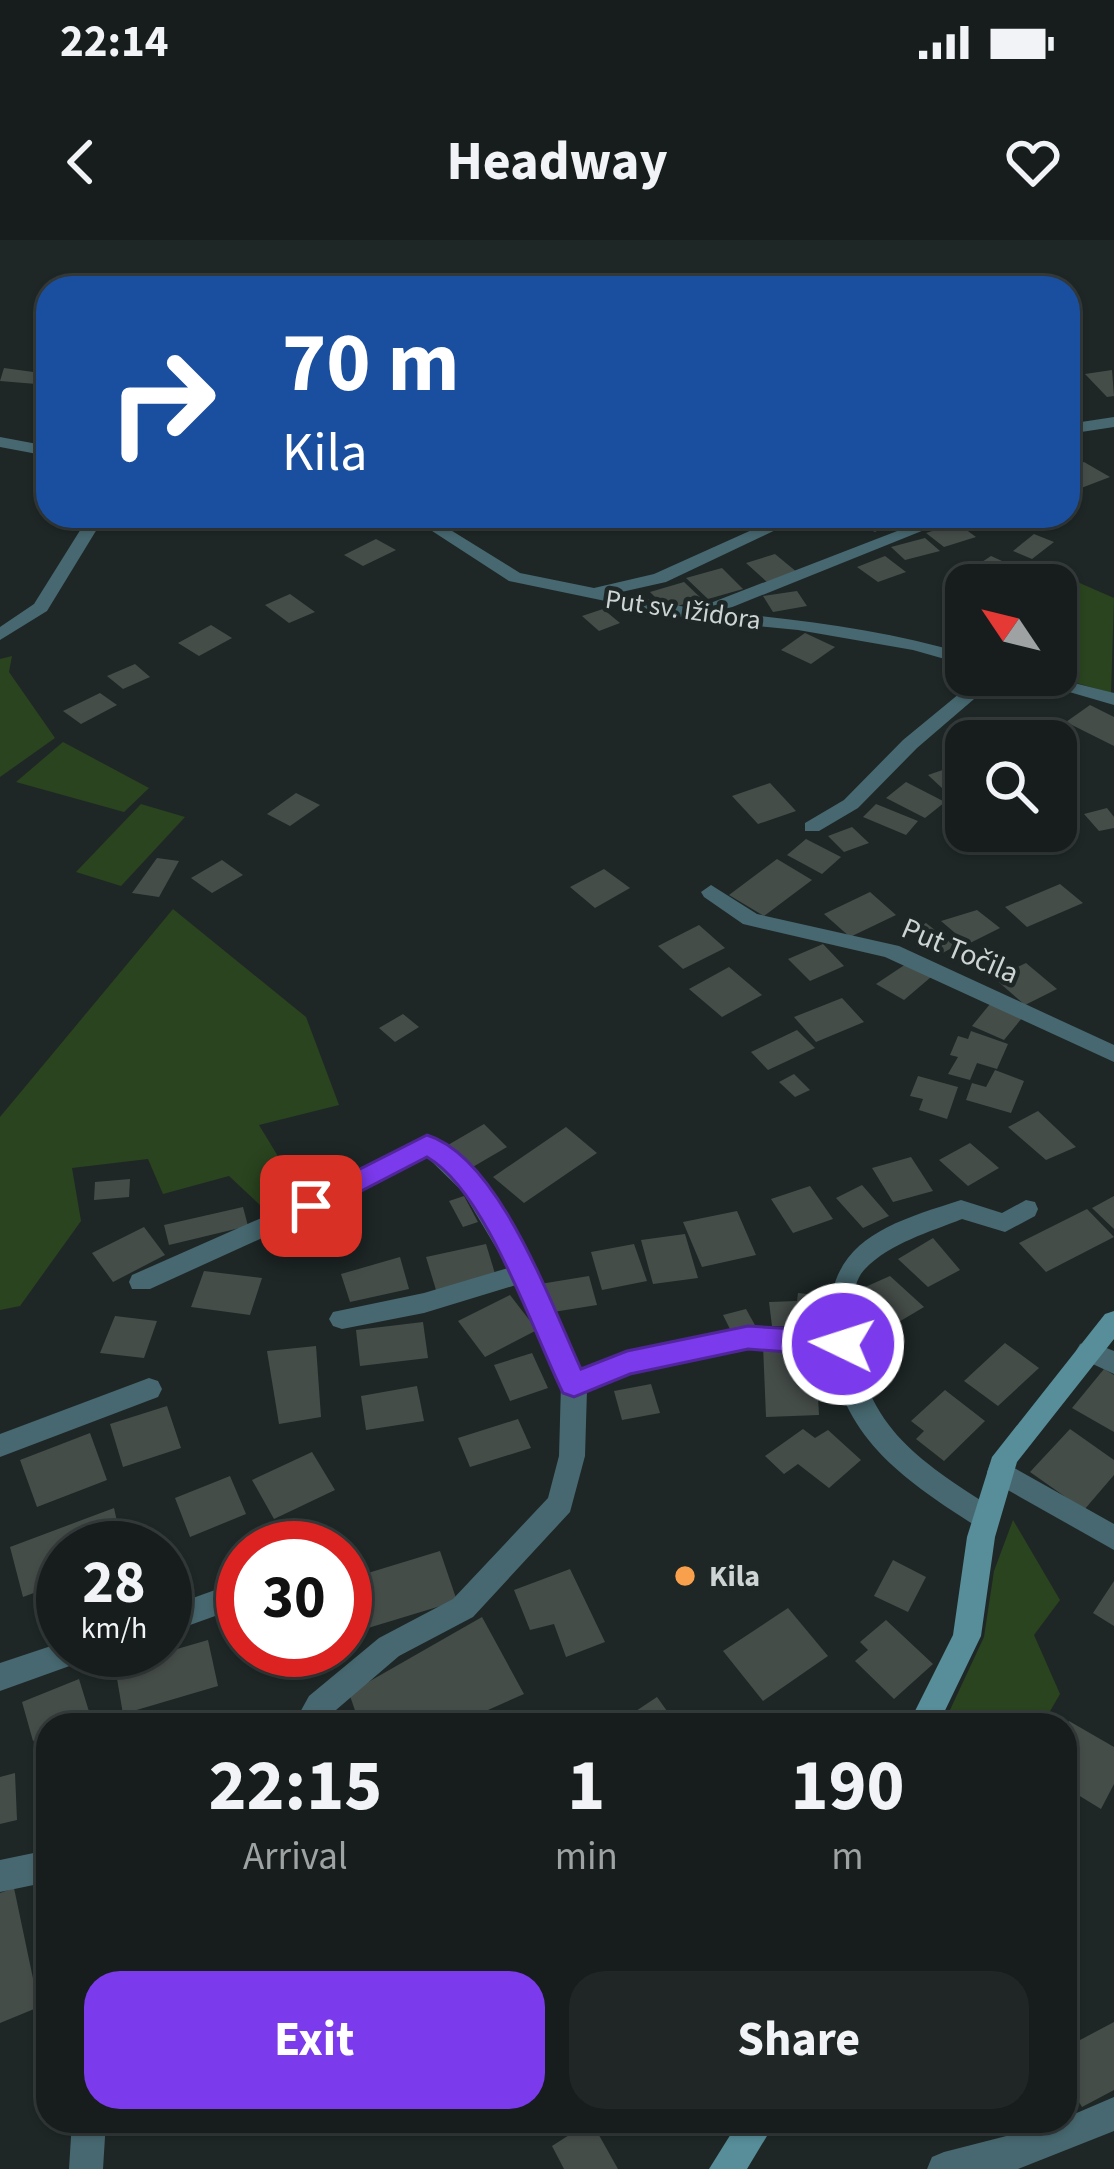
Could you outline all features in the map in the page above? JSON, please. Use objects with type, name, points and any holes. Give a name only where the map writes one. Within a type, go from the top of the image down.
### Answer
[{"type":"street","points":[[1080,427],[1114,422]]},
{"type":"street","points":[[0,442],[36,449]]},
{"type":"street","points":[[0,635],[41,607],[90,528]]},
{"type":"street","name":"Put sv. Ižidora","points":[[435,528],[514,578],[697,615],[798,625],[945,654]]},
{"type":"street","points":[[586,595],[660,578],[770,528]]},
{"type":"street","points":[[697,615],[919,528]]},
{"type":"street","points":[[1077,690],[1114,699]]},
{"type":"street","points":[[812,827],[851,804],[910,744],[968,696]]},
{"type":"street","name":"Put Točila","points":[[712,892],[750,919],[891,951],[1114,1054]]},
{"type":"street","points":[[141,1282],[344,1191],[427,1145],[447,1156],[476,1189],[523,1273],[574,1384],[572,1456],[560,1504],[463,1608],[389,1647],[316,1713]]},
{"type":"street","points":[[986,1517],[914,1472],[868,1426],[847,1372],[841,1304],[849,1268],[876,1246],[961,1210],[1005,1223],[1027,1209]]},
{"type":"street","points":[[342,1319],[424,1304],[523,1273]]},
{"type":"street","points":[[928,1713],[967,1636],[986,1517],[1004,1457],[1101,1358],[1114,1321]]},
{"type":"street","points":[[574,1384],[627,1363],[748,1337],[843,1344]]},
{"type":"street","points":[[0,1446],[149,1389]]},
{"type":"street","points":[[1000,1472],[1114,1538]]},
{"type":"street","points":[[0,1677],[36,1665]]},
{"type":"street","points":[[0,1876],[36,1868]]},
{"type":"street","points":[[1077,2130],[1114,2114]]},
{"type":"street","points":[[86,2169],[88,2133]]},
{"type":"street","points":[[726,2169],[751,2133]]},
{"type":"street","points":[[944,2169],[1034,2148],[1069,2133]]},
{"type":"green space","points":[[1077,582],[1114,598],[1111,693],[1077,683]]},
{"type":"green space","points":[[12,656],[9,672],[55,738],[0,777],[0,659]]},
{"type":"green space","points":[[63,742],[149,788],[124,812],[16,782]]},
{"type":"green space","points":[[141,804],[185,817],[121,886],[76,872]]},
{"type":"green space","points":[[173,909],[306,1017],[339,1105],[259,1125],[296,1186],[260,1205],[229,1176],[163,1194],[148,1159],[72,1168],[81,1221],[20,1306],[0,1310],[0,1117]]},
{"type":"green space","points":[[1013,1520],[1060,1600],[1034,1635],[1060,1694],[1049,1713],[949,1713],[984,1637],[994,1571]]},
{"type":"building","points":[[4,368],[36,372],[36,384],[0,381]]},
{"type":"building","points":[[1112,370],[1114,396],[1107,397],[1085,374]]},
{"type":"building","points":[[1084,462],[1110,477],[1080,488],[1080,464]]},
{"type":"building","points":[[964,528],[976,537],[944,547],[926,533]]},
{"type":"building","points":[[1034,534],[1054,542],[1032,559],[1013,551]]},
{"type":"building","points":[[925,538],[940,551],[905,560],[891,547]]},
{"type":"building","points":[[376,539],[396,550],[363,566],[344,555]]},
{"type":"building","points":[[775,554],[798,573],[767,582],[746,563]]},
{"type":"building","points":[[885,556],[906,572],[878,582],[857,567]]},
{"type":"building","points":[[991,556],[1009,564],[979,564]]},
{"type":"building","points":[[722,568],[743,589],[708,599],[686,578]]},
{"type":"building","points":[[684,582],[702,599],[667,609],[650,592]]},
{"type":"building","points":[[797,591],[807,606],[773,612],[763,596]]},
{"type":"building","points":[[290,594],[315,612],[289,623],[265,605]]},
{"type":"building","points":[[603,609],[620,623],[599,631],[582,616]]},
{"type":"building","points":[[211,625],[232,638],[199,656],[178,643]]},
{"type":"building","points":[[805,633],[835,647],[811,664],[781,650]]},
{"type":"building","points":[[135,664],[150,677],[123,689],[107,676]]},
{"type":"building","points":[[100,693],[117,705],[81,724],[63,711]]},
{"type":"building","points":[[1090,705],[1114,717],[1114,746],[1077,728],[1077,720],[1069,720]]},
{"type":"building","points":[[945,769],[945,791],[928,775]]},
{"type":"building","points":[[906,782],[945,802],[925,818],[886,798]]},
{"type":"building","points":[[770,783],[796,811],[758,824],[732,796]]},
{"type":"building","points":[[296,793],[320,805],[290,826],[267,814]]},
{"type":"building","points":[[876,804],[918,821],[906,835],[863,817]]},
{"type":"building","points":[[1107,808],[1114,817],[1114,828],[1099,831],[1084,814]]},
{"type":"building","points":[[852,827],[869,843],[844,852],[828,836]]},
{"type":"building","points":[[806,839],[841,857],[822,874],[787,855]]},
{"type":"building","points":[[157,858],[179,861],[159,897],[132,893]]},
{"type":"building","points":[[777,859],[812,880],[764,916],[729,895]]},
{"type":"building","points":[[222,860],[243,875],[212,893],[191,878]]},
{"type":"building","points":[[604,869],[630,888],[595,908],[570,887]]},
{"type":"building","points":[[1060,884],[1083,903],[1027,927],[1005,907]]},
{"type":"building","points":[[870,892],[896,915],[850,937],[824,914]]},
{"type":"building","points":[[977,910],[1000,928],[968,944],[941,921]]},
{"type":"building","points":[[926,923],[955,946],[941,954],[912,930]]},
{"type":"building","points":[[699,925],[725,948],[683,969],[658,946]]},
{"type":"building","points":[[823,944],[844,966],[810,981],[788,959]]},
{"type":"building","points":[[1026,963],[1057,989],[1025,1005],[994,978]]},
{"type":"building","points":[[906,964],[931,977],[904,1000],[876,984]]},
{"type":"building","points":[[729,967],[762,995],[722,1017],[689,989]]},
{"type":"building","points":[[842,998],[864,1022],[816,1042],[794,1017]]},
{"type":"building","points":[[990,1004],[1022,1018],[1004,1040],[972,1026]]},
{"type":"building","points":[[403,1014],[419,1027],[395,1042],[379,1028]]},
{"type":"building","points":[[797,1030],[815,1048],[768,1070],[751,1052]]},
{"type":"building","points":[[971,1031],[1008,1044],[997,1069],[977,1063],[970,1080],[948,1074],[958,1057],[950,1055],[958,1036],[968,1039]]},
{"type":"building","points":[[995,1070],[1024,1081],[1011,1113],[966,1100],[972,1083],[986,1087]]},
{"type":"building","points":[[794,1074],[810,1090],[795,1097],[779,1082]]},
{"type":"building","points":[[918,1076],[958,1087],[947,1119],[919,1110],[923,1099],[910,1096]]},
{"type":"building","points":[[1038,1111],[1076,1147],[1046,1160],[1008,1127]]},
{"type":"building","points":[[484,1124],[507,1147],[471,1168],[448,1145]]},
{"type":"building","points":[[566,1127],[597,1153],[524,1203],[493,1177]]},
{"type":"building","points":[[970,1143],[999,1168],[968,1186],[939,1160]]},
{"type":"building","points":[[911,1157],[933,1191],[893,1202],[872,1168]]},
{"type":"building","points":[[130,1179],[129,1197],[94,1200],[95,1182]]},
{"type":"building","points":[[862,1185],[889,1216],[863,1228],[836,1198]]},
{"type":"building","points":[[810,1186],[833,1219],[793,1233],[771,1199]]},
{"type":"building","points":[[464,1196],[478,1222],[463,1227],[449,1201]]},
{"type":"building","points":[[1114,1196],[1114,1229],[1092,1208]]},
{"type":"building","points":[[243,1207],[248,1226],[169,1245],[164,1225]]},
{"type":"building","points":[[1087,1209],[1114,1237],[1046,1272],[1019,1243]]},
{"type":"building","points":[[737,1211],[756,1255],[702,1267],[683,1222]]},
{"type":"building","points":[[316,1218],[345,1222],[339,1241],[326,1239],[322,1251],[286,1246],[294,1221],[314,1224]]},
{"type":"building","points":[[144,1227],[165,1255],[113,1282],[92,1253]]},
{"type":"building","points":[[685,1234],[698,1278],[653,1284],[641,1240]]},
{"type":"building","points":[[933,1238],[960,1270],[928,1287],[898,1259]]},
{"type":"building","points":[[486,1244],[496,1277],[436,1290],[426,1257]]},
{"type":"building","points":[[634,1244],[647,1281],[602,1290],[591,1252]]},
{"type":"building","points":[[400,1257],[409,1289],[350,1302],[341,1274]]},
{"type":"building","points":[[204,1271],[262,1278],[250,1315],[191,1307]]},
{"type":"building","points":[[589,1276],[597,1305],[547,1313],[540,1284]]},
{"type":"building","points":[[890,1276],[924,1307],[887,1329],[854,1292]]},
{"type":"building","points":[[798,1293],[826,1296],[828,1337],[806,1335],[807,1327],[772,1326],[769,1302],[797,1301]]},
{"type":"building","points":[[510,1295],[537,1330],[485,1357],[458,1321]]},
{"type":"building","points":[[746,1309],[756,1327],[732,1333],[723,1315]]},
{"type":"building","points":[[115,1316],[157,1321],[144,1358],[100,1353]]},
{"type":"building","points":[[423,1322],[428,1358],[360,1366],[356,1330]]},
{"type":"building","points":[[1005,1343],[1039,1368],[998,1406],[964,1381]]},
{"type":"building","points":[[763,1345],[815,1345],[819,1415],[766,1417]]},
{"type":"building","points":[[316,1346],[321,1417],[279,1424],[267,1351]]},
{"type":"building","points":[[532,1353],[548,1388],[510,1401],[494,1365]]},
{"type":"building","points":[[1104,1369],[1114,1375],[1114,1432],[1072,1408]]},
{"type":"building","points":[[651,1384],[660,1413],[622,1420],[614,1391]]},
{"type":"building","points":[[417,1386],[424,1421],[366,1430],[361,1396]]},
{"type":"building","points":[[945,1390],[985,1421],[944,1461],[916,1439],[924,1431],[911,1421]]},
{"type":"building","points":[[167,1406],[181,1448],[123,1467],[110,1424]]},
{"type":"building","points":[[518,1419],[531,1448],[470,1467],[458,1438]]},
{"type":"building","points":[[803,1429],[815,1438],[828,1430],[861,1460],[829,1488],[798,1464],[784,1474],[765,1456]]},
{"type":"building","points":[[1070,1429],[1114,1460],[1114,1475],[1084,1510],[1030,1472]]},
{"type":"building","points":[[90,1433],[107,1480],[37,1507],[20,1460]]},
{"type":"building","points":[[312,1452],[335,1490],[274,1519],[252,1480]]},
{"type":"building","points":[[230,1476],[246,1514],[216,1521],[216,1526],[192,1536],[192,1521],[184,1521],[175,1498]]},
{"type":"building","points":[[114,1508],[117,1521],[79,1521]]},
{"type":"building","points":[[36,1537],[36,1592],[23,1597],[10,1547]]},
{"type":"building","points":[[440,1551],[457,1601],[372,1627],[372,1572]]},
{"type":"building","points":[[893,1560],[926,1577],[908,1612],[874,1596]]},
{"type":"building","points":[[570,1569],[605,1642],[566,1657],[554,1624],[530,1630],[514,1590]]},
{"type":"building","points":[[1114,1581],[1114,1626],[1093,1613]]},
{"type":"building","points":[[788,1608],[828,1656],[763,1701],[723,1651]]},
{"type":"building","points":[[482,1617],[524,1694],[481,1713],[356,1713],[349,1693]]},
{"type":"building","points":[[886,1620],[933,1664],[894,1699],[855,1661],[868,1650],[860,1642]]},
{"type":"building","points":[[208,1640],[218,1686],[123,1713],[117,1677],[192,1677],[192,1645]]},
{"type":"building","points":[[79,1679],[89,1713],[36,1713],[33,1741],[22,1702]]},
{"type":"building","points":[[657,1697],[668,1713],[633,1713]]},
{"type":"building","points":[[1077,1726],[1114,1747],[1114,1784],[1101,1809],[1077,1794]]},
{"type":"building","points":[[15,1773],[17,1820],[0,1824],[0,1777]]},
{"type":"building","points":[[14,1888],[36,2008],[0,2023],[0,1893]]},
{"type":"building","points":[[1114,2022],[1114,2090],[1082,2107],[1077,2099],[1077,2042]]},
{"type":"building","points":[[572,2133],[598,2133],[618,2169],[564,2169],[552,2146]]},
{"type":"place","name":"Kila","points":[[685,1576]]},
{"type":"route","points":[[311,1206],[427,1145],[447,1156],[476,1189],[523,1273],[574,1384],[627,1363],[748,1337],[843,1344]]}]
